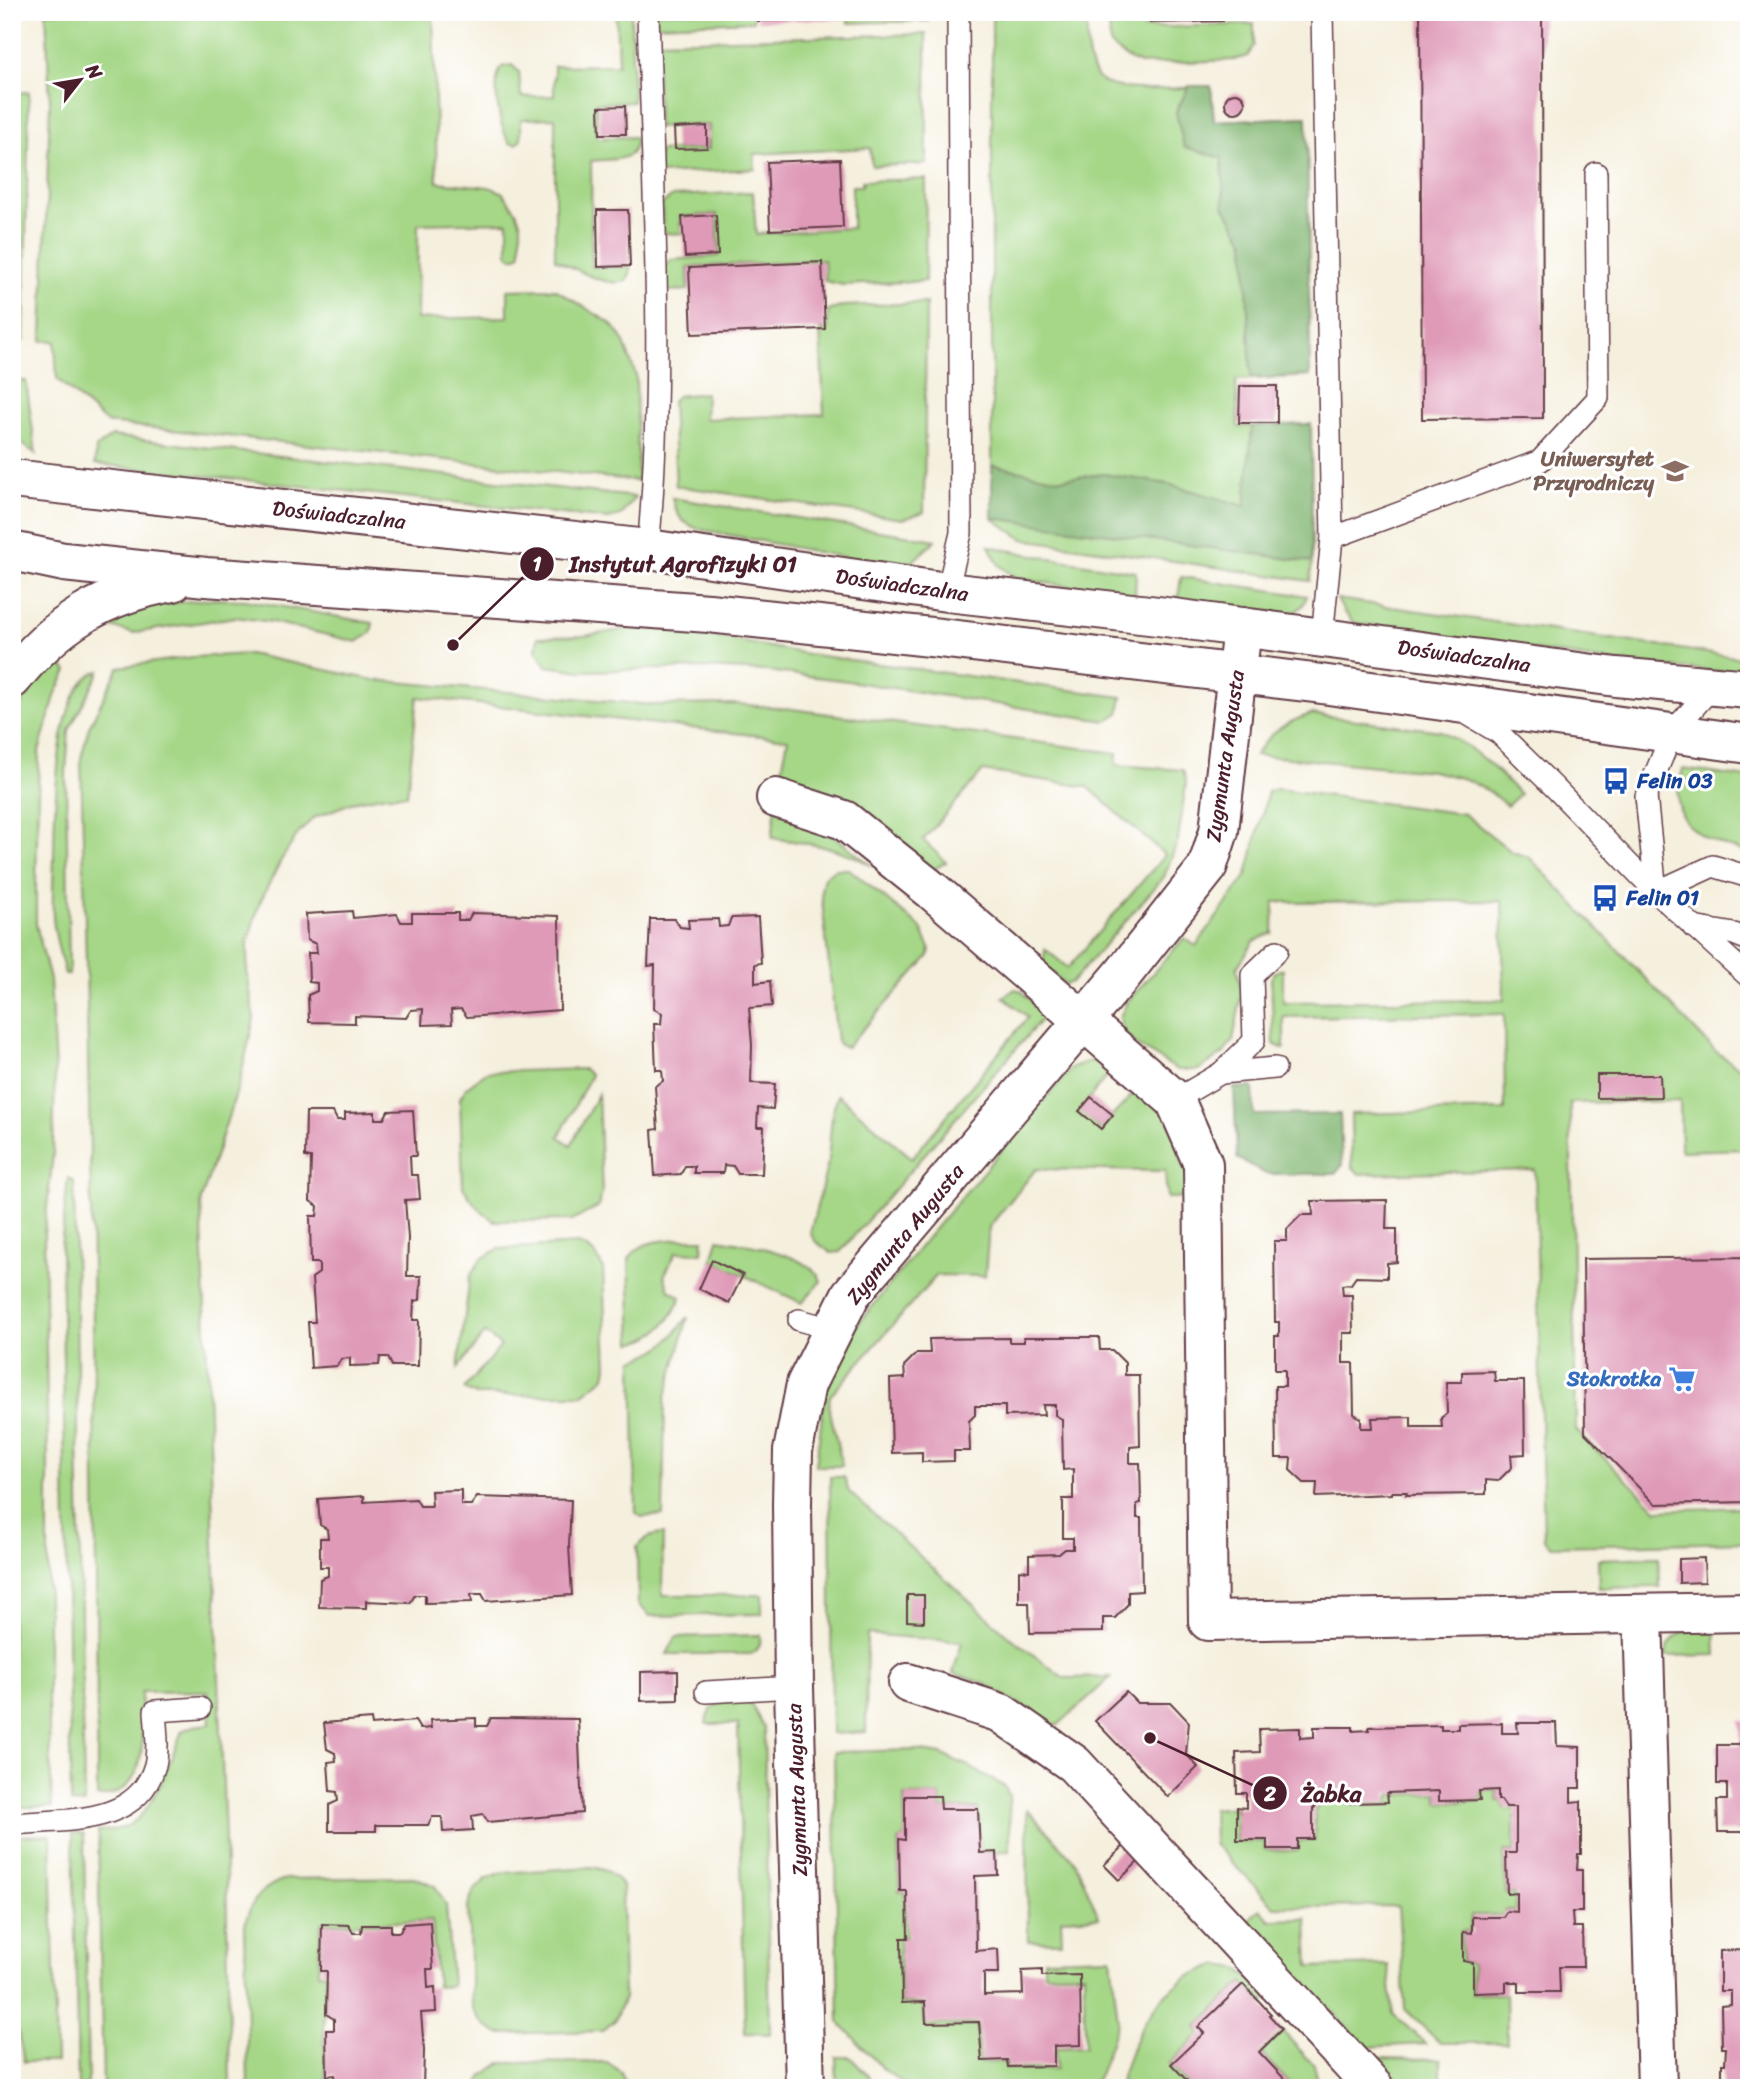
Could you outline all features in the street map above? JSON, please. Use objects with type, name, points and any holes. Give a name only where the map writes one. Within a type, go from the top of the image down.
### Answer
[{"type":"street","name":"Doświadczalna","points":[[12,479],[648,548],[947,592],[1322,637],[1616,677],[1731,687]]},
{"type":"street","points":[[12,551],[64,562],[206,576],[709,614],[940,638],[1236,674],[1749,744]]},
{"type":"street","points":[[12,678],[51,636],[79,616],[140,588],[206,576]]},
{"type":"street","points":[[940,638],[947,592]]},
{"type":"street","name":"Zygmunta Augusta","points":[[806,2088],[794,1687],[793,1451],[816,1324],[851,1294],[1083,1021],[1207,868],[1219,831],[1242,628]]},
{"type":"street","points":[[776,798],[844,820],[933,891],[1175,1100],[1203,1164],[1208,1621],[1749,1612]]},
{"type":"street","points":[[1643,1615],[1657,2088]]},
{"type":"street","points":[[908,1683],[1001,1713],[1074,1764],[1374,2088]]},
{"type":"lane","points":[[648,12],[656,383],[654,491],[648,548]]},
{"type":"lane","points":[[947,592],[961,533],[958,12]]},
{"type":"lane","points":[[1322,12],[1332,538],[1322,637]]},
{"type":"lane","points":[[1332,538],[1540,461],[1598,398],[1596,173]]},
{"type":"lane","points":[[1656,892],[1646,796],[1673,732],[1731,687]]},
{"type":"lane","points":[[1448,702],[1499,733],[1656,892],[1749,977]]},
{"type":"lane","points":[[1656,892],[1713,866],[1749,877]]},
{"type":"lane","points":[[1693,927],[1734,934],[1749,940]]},
{"type":"lane","points":[[1175,1100],[1221,1073],[1254,1041],[1252,975],[1277,951]]},
{"type":"lane","points":[[1221,1073],[1275,1068]]},
{"type":"lane","points":[[706,1692],[794,1687]]},
{"type":"lane","points":[[12,1824],[92,1817],[125,1806],[138,1796],[155,1764],[155,1711],[200,1708]]},
{"type":"green space","points":[[46,12],[433,12],[437,182],[489,187],[502,192],[516,211],[521,224],[521,253],[517,257],[508,254],[508,222],[418,224],[417,319],[508,317],[508,290],[555,289],[610,323],[622,337],[636,376],[638,481],[107,423],[57,379],[55,341],[42,341],[50,103]]},
{"type":"green space","points":[[616,12],[631,12],[633,102],[596,103],[597,138],[635,137],[635,146],[627,156],[591,161],[592,267],[630,266],[626,281],[608,282],[555,259],[555,118],[521,119],[521,139],[517,144],[510,143],[500,117],[497,83],[502,67],[512,65],[519,72],[521,97],[554,96],[554,66],[618,65]]},
{"type":"green space","points":[[656,12],[753,12],[753,21],[656,25]]},
{"type":"green space","points":[[848,12],[928,12],[928,21],[848,23]]},
{"type":"green space","points":[[992,12],[1087,12],[1088,54],[1096,76],[1116,87],[1132,89],[1211,86],[1214,121],[1307,117],[1310,376],[1236,380],[1238,427],[1311,424],[1310,581],[1023,539],[992,518]]},
{"type":"green space","points":[[1109,12],[1142,12],[1143,28],[1254,24],[1254,45],[1248,56],[1233,60],[1140,64],[1125,57],[1110,45]]},
{"type":"green space","points":[[926,34],[927,164],[872,166],[870,148],[754,154],[755,169],[659,174],[659,151],[709,149],[709,125],[658,127],[656,41]]},
{"type":"green space","points":[[1189,86],[1211,86],[1214,121],[1307,117],[1310,376],[1251,378],[1245,242],[1224,206],[1222,158],[1184,147],[1176,112]]},
{"type":"green space","points":[[29,92],[24,340],[12,330],[18,194],[17,93]]},
{"type":"green space","points":[[926,179],[925,281],[843,285],[825,281],[824,260],[688,267],[688,290],[666,291],[665,267],[671,260],[719,256],[717,214],[680,217],[681,234],[666,233],[663,229],[662,204],[673,196],[753,192],[756,234],[852,228],[852,186],[862,186],[862,181]]},
{"type":"green space","points":[[926,303],[924,512],[903,519],[676,486],[672,401],[677,396],[706,393],[705,419],[824,414],[820,330],[828,330],[828,311],[844,306]]},
{"type":"green space","points":[[12,381],[26,381],[36,454],[12,436]]},
{"type":"green space","points":[[1311,424],[1312,562],[992,518],[992,465],[1059,479],[1104,474],[1168,484],[1245,506],[1252,426]]},
{"type":"green space","points":[[112,436],[635,497],[621,515],[609,519],[95,464],[96,448]]},
{"type":"green space","points":[[672,498],[936,540],[912,562],[889,566],[699,529],[681,518]]},
{"type":"green space","points":[[989,546],[1136,572],[1135,595],[1017,579],[999,565]]},
{"type":"green space","points":[[1181,577],[1307,596],[1303,605],[1292,615],[1178,599]]},
{"type":"green space","points":[[210,599],[246,600],[373,623],[371,633],[357,642],[272,622],[235,617],[133,633],[96,623],[146,606]]},
{"type":"green space","points":[[1337,599],[1749,659],[1749,674],[1621,663],[1354,623]]},
{"type":"green space","points":[[653,625],[807,654],[1122,697],[1119,713],[1106,721],[766,671],[705,668],[581,671],[547,666],[536,650],[538,637],[584,636]]},
{"type":"green space","points":[[249,654],[374,680],[653,705],[737,704],[792,709],[1117,753],[1116,765],[1183,770],[1186,783],[1178,840],[1164,877],[1072,982],[1065,984],[1043,966],[1045,949],[1068,968],[1165,855],[1088,787],[983,771],[923,840],[946,862],[933,870],[853,808],[819,788],[781,774],[788,739],[418,697],[407,795],[386,795],[356,801],[313,818],[297,835],[260,902],[248,941],[247,972],[254,1019],[239,1084],[201,1200],[226,1866],[230,2088],[103,2088],[98,1831],[123,1827],[140,1817],[155,1795],[182,1731],[193,1726],[210,1724],[208,1691],[141,1692],[142,1742],[136,1773],[128,1785],[115,1793],[97,1797],[96,1537],[81,758],[89,727],[119,667],[193,657]]},
{"type":"green space","points":[[54,657],[67,671],[56,693],[39,751],[36,886],[36,924],[50,980],[55,1070],[53,1154],[44,1234],[48,1701],[52,1807],[12,1807],[12,1238],[17,1157],[12,1010],[12,729],[29,690]]},
{"type":"green space","points":[[100,671],[69,730],[66,772],[69,975],[65,975],[53,909],[55,810],[60,751],[73,698],[85,680]]},
{"type":"green space","points":[[1311,714],[1441,731],[1467,746],[1491,765],[1520,794],[1507,806],[1489,791],[1465,779],[1432,771],[1255,755],[1279,729]]},
{"type":"green space","points":[[1683,769],[1749,778],[1749,854],[1702,836],[1683,818],[1678,789]]},
{"type":"green space","points":[[1278,789],[1464,814],[1512,852],[1529,857],[1714,1050],[1749,1075],[1749,1149],[1681,1151],[1680,1101],[1570,1103],[1576,1430],[1657,1510],[1749,1507],[1749,1542],[1551,1546],[1544,1539],[1535,1170],[1359,1174],[1352,1166],[1351,1114],[1505,1110],[1504,1014],[1284,1017],[1284,1049],[1274,1044],[1271,979],[1275,972],[1283,969],[1283,1002],[1504,1000],[1502,901],[1274,902],[1273,933],[1254,941],[1237,968],[1242,993],[1233,1040],[1224,1053],[1198,1070],[1178,1070],[1135,1044],[1123,1031],[1120,1017],[1127,1002],[1184,938],[1196,946],[1247,875],[1268,791]]},
{"type":"green space","points":[[776,805],[817,822],[872,866],[836,850],[772,838]]},
{"type":"green space","points":[[835,869],[849,869],[920,927],[930,948],[929,956],[847,1047],[841,1046],[837,1041],[821,890],[824,877]]},
{"type":"green space","points":[[1015,989],[1021,991],[1046,1014],[840,1252],[831,1253],[815,1241],[810,1233],[828,1163],[832,1114],[838,1095],[912,1158],[1028,1017],[1003,997]]},
{"type":"green space","points":[[1097,1059],[1110,1072],[1080,1110],[1100,1129],[1135,1092],[1152,1090],[1164,1103],[1194,1197],[1167,1198],[1165,1171],[1036,1169],[989,1227],[985,1276],[937,1275],[830,1396],[829,1406],[842,1466],[816,1466],[825,1390],[856,1327],[927,1238],[1072,1067]]},
{"type":"green space","points":[[584,1069],[591,1075],[559,1137],[571,1145],[598,1094],[602,1192],[599,1206],[574,1220],[494,1221],[477,1206],[463,1187],[460,1098],[467,1087],[486,1072]]},
{"type":"green space","points":[[1253,1087],[1254,1115],[1340,1114],[1342,1166],[1335,1174],[1266,1174],[1237,1158],[1234,1088]]},
{"type":"green space","points":[[68,1178],[74,1182],[84,1804],[71,1803],[61,1248]]},
{"type":"green space","points":[[680,1239],[703,1239],[702,1253],[676,1252],[664,1276],[669,1290],[681,1297],[677,1306],[663,1327],[649,1337],[632,1343],[629,1259],[645,1245]]},
{"type":"green space","points":[[718,1239],[791,1257],[815,1272],[821,1281],[802,1303],[712,1260]]},
{"type":"green space","points":[[578,1244],[594,1254],[603,1269],[607,1367],[605,1377],[582,1395],[476,1395],[464,1389],[501,1346],[485,1333],[458,1368],[470,1277],[481,1259],[499,1249]]},
{"type":"green space","points":[[688,1317],[665,1400],[663,1515],[642,1517],[636,1513],[633,1360],[652,1353],[665,1344]]},
{"type":"green space","points":[[830,1477],[844,1477],[849,1492],[1006,1634],[1064,1678],[1111,1677],[1057,1726],[983,1683],[953,1673],[962,1642],[867,1634],[866,1732],[832,1734]]},
{"type":"green space","points":[[663,1534],[662,1595],[762,1595],[762,1614],[650,1616],[638,1604],[637,1547],[648,1538]]},
{"type":"green space","points":[[1659,1557],[1660,1587],[1599,1588],[1598,1559]]},
{"type":"green space","points":[[1715,1626],[1716,1655],[1665,1656],[1677,1635]]},
{"type":"green space","points":[[760,1635],[759,1646],[751,1654],[667,1654],[676,1637]]},
{"type":"green space","points":[[749,1700],[764,1728],[770,2034],[745,2033],[738,1724],[706,1724],[715,1706],[727,1701]]},
{"type":"green space","points":[[916,1750],[941,1754],[1005,1787],[1009,1796],[1010,1851],[980,1852],[978,1808],[941,1809],[940,1795],[904,1796],[905,1838],[898,1839],[899,1892],[905,1892],[906,1937],[899,1937],[901,2004],[923,2004],[924,2025],[977,2024],[980,2063],[1006,2062],[1006,2069],[1056,2069],[1056,2048],[1085,2047],[1084,1973],[1044,1974],[1044,1959],[1111,1957],[1118,2022],[1100,2073],[1091,2088],[911,2088],[884,2070],[839,2022],[834,1752]]},
{"type":"green space","points":[[1481,1791],[1497,1791],[1497,1801],[1500,1801],[1505,1809],[1514,1809],[1514,1852],[1504,1852],[1506,1894],[1515,1894],[1515,1910],[1506,1910],[1502,1915],[1471,1915],[1470,1931],[1461,1931],[1462,1961],[1472,1964],[1472,1994],[1506,1994],[1507,2043],[1440,2043],[1405,2009],[1398,1906],[1275,1907],[1214,1844],[1213,1809],[1235,1807],[1236,1842],[1264,1841],[1265,1850],[1298,1851],[1299,1841],[1315,1840],[1315,1810],[1321,1803],[1321,1796],[1349,1796],[1350,1805],[1389,1804],[1390,1795],[1438,1793],[1438,1803],[1480,1801]]},
{"type":"green space","points":[[1027,1809],[1076,1863],[1099,1917],[1061,1919],[1062,1942],[1028,1941]]},
{"type":"green space","points":[[73,1833],[84,1834],[88,2088],[78,2088]]},
{"type":"green space","points":[[51,1835],[56,2062],[24,2062],[12,2002],[12,1836]]},
{"type":"green space","points":[[592,1867],[609,1873],[622,1886],[624,1998],[614,2021],[602,2031],[499,2034],[486,2026],[472,2006],[468,1907],[473,1892],[486,1879],[500,1873]]},
{"type":"green space","points":[[415,1877],[435,1886],[446,1905],[452,1986],[437,1987],[432,1920],[321,1923],[318,1973],[326,1974],[326,2088],[248,2088],[245,1925],[254,1901],[271,1885],[287,1879]]},
{"type":"green space","points":[[1260,1909],[1270,1920],[1307,1919],[1309,1967],[1388,1965],[1393,2014],[1426,2044],[1365,2047],[1247,1921]]},
{"type":"green space","points":[[1218,1965],[1238,1968],[1270,1996],[1263,2003],[1243,1982],[1196,2027],[1201,2033],[1169,2064],[1192,2088],[1118,2088],[1141,2029],[1164,1996],[1179,1983]]},
{"type":"green space","points":[[1283,2032],[1314,2065],[1320,2088],[1294,2088],[1261,2053]]},
{"type":"green space","points":[[836,2057],[850,2057],[869,2077],[869,2088],[837,2088]]},
{"type":"green space","points":[[1378,2058],[1441,2059],[1441,2088],[1404,2088]]},
{"type":"green space","points":[[607,2062],[621,2072],[627,2088],[476,2088],[483,2076],[501,2063]]},
{"type":"building","points":[[757,12],[844,12],[844,19],[757,21]]},
{"type":"building","points":[[1149,12],[1222,12],[1223,21],[1150,23]]},
{"type":"building","points":[[1542,12],[1543,418],[1422,419],[1420,13]]},
{"type":"building","points":[[1235,93],[1242,96],[1245,103],[1242,110],[1235,113],[1228,110],[1225,103],[1228,96]]},
{"type":"building","points":[[625,106],[626,134],[600,134],[599,107]]},
{"type":"building","points":[[707,126],[707,148],[675,149],[674,128]]},
{"type":"building","points":[[840,159],[843,227],[770,230],[767,162]]},
{"type":"building","points":[[597,210],[628,210],[630,266],[598,267]]},
{"type":"building","points":[[716,215],[718,255],[685,257],[682,217]]},
{"type":"building","points":[[822,262],[825,329],[692,334],[689,268]]},
{"type":"building","points":[[1240,386],[1277,386],[1277,423],[1239,423]]},
{"type":"building","points":[[352,911],[353,918],[397,914],[401,922],[412,922],[412,913],[458,913],[458,920],[468,920],[472,913],[559,916],[560,1010],[467,1017],[461,1009],[451,1010],[452,1024],[422,1025],[423,1009],[411,1010],[406,1018],[355,1016],[355,1023],[309,1022],[308,995],[317,991],[317,983],[309,982],[308,953],[317,953],[316,944],[307,940],[306,914]]},
{"type":"building","points":[[758,917],[761,963],[755,964],[755,983],[770,981],[772,1006],[749,1008],[751,1083],[775,1084],[773,1109],[758,1108],[757,1127],[764,1127],[762,1174],[738,1174],[733,1166],[724,1165],[723,1173],[694,1173],[694,1166],[685,1166],[681,1174],[655,1176],[652,1130],[658,1129],[655,1086],[663,1081],[662,1070],[656,1070],[654,1024],[661,1024],[662,1013],[654,1009],[655,965],[648,966],[650,919],[675,919],[680,927],[689,928],[688,920],[718,919],[719,927],[728,926],[731,918]]},
{"type":"building","points":[[1597,1075],[1660,1075],[1661,1097],[1597,1098]]},
{"type":"building","points":[[1091,1097],[1113,1115],[1101,1129],[1079,1111]]},
{"type":"building","points":[[413,1110],[416,1156],[410,1156],[411,1175],[418,1175],[420,1199],[405,1200],[407,1276],[421,1276],[420,1300],[414,1301],[413,1320],[419,1320],[418,1366],[392,1366],[388,1357],[380,1357],[379,1365],[350,1366],[350,1358],[341,1359],[337,1366],[311,1368],[308,1322],[315,1322],[312,1278],[319,1273],[319,1263],[311,1263],[310,1216],[317,1216],[318,1206],[310,1201],[311,1158],[305,1157],[306,1112],[333,1112],[337,1120],[345,1120],[345,1113],[375,1112],[375,1119],[384,1119],[388,1111]]},
{"type":"building","points":[[1387,1200],[1386,1229],[1397,1229],[1397,1262],[1387,1263],[1387,1278],[1356,1277],[1351,1284],[1342,1285],[1343,1295],[1352,1295],[1353,1333],[1343,1333],[1343,1363],[1353,1363],[1354,1414],[1361,1418],[1361,1428],[1373,1428],[1372,1418],[1411,1417],[1411,1427],[1442,1427],[1441,1418],[1447,1413],[1446,1382],[1462,1382],[1462,1372],[1494,1371],[1495,1381],[1524,1381],[1525,1454],[1511,1455],[1512,1467],[1498,1481],[1486,1480],[1486,1494],[1406,1495],[1407,1492],[1392,1492],[1316,1497],[1317,1483],[1304,1483],[1290,1470],[1291,1458],[1276,1458],[1275,1386],[1285,1386],[1285,1370],[1275,1370],[1275,1336],[1279,1336],[1279,1322],[1275,1322],[1274,1241],[1287,1241],[1287,1229],[1301,1215],[1313,1215],[1312,1201]]},
{"type":"building","points":[[1749,1257],[1749,1502],[1655,1504],[1585,1433],[1583,1259]]},
{"type":"building","points":[[712,1260],[743,1275],[729,1303],[699,1289]]},
{"type":"building","points":[[1024,1337],[1099,1337],[1100,1350],[1112,1350],[1125,1363],[1125,1375],[1139,1375],[1140,1446],[1130,1447],[1130,1463],[1140,1463],[1141,1503],[1137,1504],[1137,1518],[1141,1518],[1142,1591],[1128,1592],[1128,1604],[1115,1618],[1103,1618],[1103,1632],[1030,1633],[1029,1603],[1019,1603],[1019,1570],[1029,1571],[1029,1555],[1059,1554],[1065,1549],[1073,1549],[1073,1538],[1063,1538],[1063,1499],[1073,1499],[1073,1469],[1063,1470],[1062,1419],[1055,1415],[1055,1405],[1043,1405],[1044,1415],[1005,1416],[1005,1406],[975,1406],[975,1415],[969,1421],[970,1451],[954,1451],[954,1461],[922,1462],[922,1452],[892,1453],[890,1379],[905,1378],[904,1366],[917,1353],[930,1353],[929,1339],[1009,1338],[1009,1342],[1024,1342]]},
{"type":"building","points":[[461,1490],[461,1505],[471,1505],[477,1497],[571,1500],[569,1546],[572,1595],[486,1601],[482,1594],[471,1594],[472,1602],[425,1603],[425,1595],[415,1595],[410,1603],[366,1601],[366,1608],[319,1607],[320,1579],[328,1576],[328,1567],[320,1567],[320,1538],[328,1538],[327,1529],[320,1525],[318,1499],[364,1496],[364,1502],[416,1499],[420,1506],[432,1506],[431,1491]]},
{"type":"building","points":[[1704,1558],[1705,1582],[1679,1583],[1679,1559]]},
{"type":"building","points":[[907,1595],[924,1595],[924,1622],[907,1621]]},
{"type":"building","points":[[678,1671],[678,1700],[641,1701],[641,1672]]},
{"type":"building","points":[[1126,1692],[1137,1703],[1171,1703],[1189,1722],[1186,1754],[1198,1767],[1168,1797],[1095,1721]]},
{"type":"building","points":[[476,1718],[476,1726],[487,1726],[491,1718],[578,1719],[582,1813],[488,1822],[483,1814],[472,1816],[473,1830],[443,1832],[442,1817],[432,1817],[428,1825],[376,1825],[376,1831],[329,1831],[329,1805],[338,1801],[337,1792],[330,1791],[328,1762],[336,1761],[335,1753],[327,1749],[324,1723],[371,1719],[372,1725],[415,1721],[420,1729],[431,1728],[430,1720]]},
{"type":"building","points":[[1740,1721],[1749,1721],[1749,1832],[1718,1832],[1717,1800],[1727,1800],[1727,1784],[1717,1784],[1717,1745],[1740,1745]]},
{"type":"building","points":[[1502,1723],[1502,1733],[1518,1733],[1517,1723],[1556,1723],[1557,1746],[1580,1747],[1580,1788],[1571,1788],[1571,1802],[1581,1801],[1581,1854],[1578,1854],[1577,1870],[1582,1870],[1582,1912],[1572,1912],[1573,1927],[1582,1927],[1583,1967],[1559,1967],[1560,1992],[1519,1992],[1519,1982],[1506,1982],[1506,1992],[1473,1993],[1473,1963],[1463,1961],[1463,1932],[1472,1933],[1472,1917],[1503,1917],[1507,1911],[1517,1912],[1517,1893],[1507,1894],[1506,1853],[1516,1853],[1516,1807],[1506,1807],[1498,1800],[1498,1790],[1479,1791],[1480,1800],[1439,1801],[1439,1791],[1387,1793],[1388,1802],[1351,1803],[1351,1793],[1319,1794],[1319,1803],[1313,1809],[1313,1839],[1297,1839],[1297,1849],[1267,1849],[1267,1840],[1237,1840],[1237,1807],[1246,1808],[1246,1793],[1237,1793],[1236,1753],[1260,1752],[1259,1729],[1300,1728],[1300,1738],[1314,1737],[1314,1727],[1353,1727],[1353,1731],[1369,1730],[1369,1727],[1441,1725],[1441,1729],[1458,1729],[1458,1724]]},
{"type":"building","points":[[905,1796],[940,1796],[941,1809],[978,1809],[980,1853],[997,1852],[998,1875],[975,1876],[976,1951],[998,1949],[999,1973],[984,1973],[984,1995],[1023,1994],[1022,1971],[1042,1970],[1042,1976],[1080,1975],[1081,2045],[1054,2046],[1054,2066],[1008,2067],[1007,2060],[982,2061],[979,2022],[926,2023],[925,2002],[902,2003],[901,1938],[908,1938],[907,1891],[900,1891],[899,1839],[905,1840]]},
{"type":"building","points":[[1125,1845],[1139,1861],[1119,1880],[1104,1865]]},
{"type":"building","points":[[430,1922],[433,1969],[427,1969],[428,1988],[435,1987],[436,2012],[421,2013],[423,2088],[336,2088],[335,2075],[327,2076],[326,2030],[334,2030],[334,2019],[326,2014],[327,1971],[321,1971],[322,1924],[349,1925],[353,1933],[361,1933],[362,1925],[391,1925],[391,1932],[400,1932],[404,1924]]},
{"type":"building","points":[[1743,1927],[1749,1927],[1749,2088],[1722,2088],[1722,2064],[1725,2064],[1726,2048],[1722,2048],[1721,2006],[1731,2005],[1731,1991],[1720,1991],[1720,1951],[1743,1950]]},
{"type":"building","points":[[1243,1984],[1282,2029],[1259,2052],[1293,2088],[1194,2088],[1171,2064],[1204,2033],[1198,2027]]},
{"type":"place","name":"Uniwersytet Przyrodniczy","points":[[1675,471]]},
{"type":"place","name":"Instytut Agrofizyki 01","points":[[453,645]]},
{"type":"place","name":"Felin 03","points":[[1616,781]]},
{"type":"place","name":"Felin 01","points":[[1605,898]]},
{"type":"place","name":"Stokrotka","points":[[1682,1379]]},
{"type":"place","name":"Żabka","points":[[1150,1738]]}]
